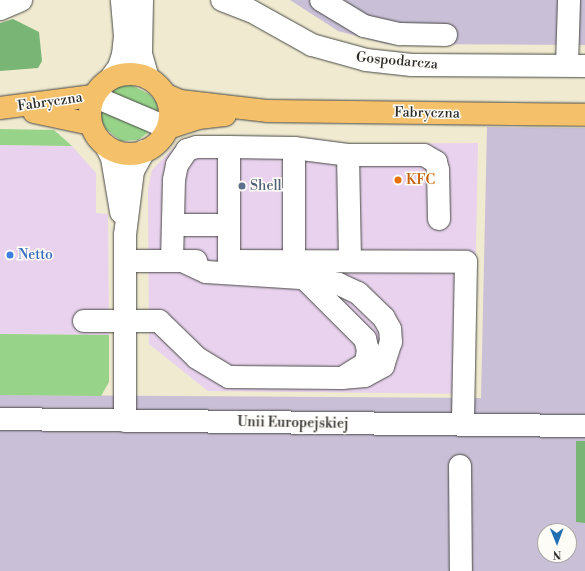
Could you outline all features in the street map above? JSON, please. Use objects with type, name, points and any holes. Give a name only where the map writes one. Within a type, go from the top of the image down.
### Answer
[{"type":"main road","points":[[130,73],[148,78],[166,95],[171,112],[168,128],[158,143],[144,152],[124,154],[106,146],[91,124],[90,108],[93,96],[111,78],[130,73]]},
{"type":"main road","name":"Fabryczna","points":[[166,95],[180,101],[268,111],[585,115]]},
{"type":"main road","name":"Fabryczna","points":[[4,108],[93,96]]},
{"type":"main road","name":"Fabryczna","points":[[4,108],[66,117],[91,124]]},
{"type":"main road","name":"Fabryczna","points":[[168,128],[198,118],[268,111]]},
{"type":"street","points":[[0,10],[22,0]]},
{"type":"street","points":[[111,78],[119,67],[123,55],[125,36],[122,0]]},
{"type":"street","points":[[142,0],[141,54],[148,78]]},
{"type":"street","name":"Gospodarcza","points":[[222,0],[252,10],[312,45],[366,60],[412,65],[576,66]]},
{"type":"street","points":[[321,0],[364,26],[400,34],[446,36]]},
{"type":"street","points":[[569,0],[577,37],[576,66]]},
{"type":"street","points":[[93,96],[168,128]]},
{"type":"street","points":[[106,146],[115,171],[125,234]]},
{"type":"street","points":[[177,261],[174,225],[174,176],[182,155],[187,150],[197,147],[294,148],[348,155],[424,155],[436,162],[438,170],[439,219]]},
{"type":"street","points":[[229,147],[229,261]]},
{"type":"street","points":[[294,148],[298,270]]},
{"type":"street","points":[[124,421],[125,234],[133,172],[144,152]]},
{"type":"street","points":[[348,155],[350,262]]},
{"type":"street","points":[[174,225],[229,225]]},
{"type":"street","points":[[84,321],[159,321],[197,358],[229,377],[342,378],[365,376],[383,366],[390,348],[390,329],[384,318],[358,293],[298,270],[229,261],[125,261]]},
{"type":"street","points":[[177,261],[206,272],[298,270],[350,262],[466,262],[463,424]]},
{"type":"street","name":"Unii Europejskiej","points":[[0,419],[585,426]]},
{"type":"street","points":[[460,466],[460,571]]},
{"type":"shaded area","points":[[290,0],[585,0],[585,45],[387,44],[338,31]]},
{"type":"shaded area","points":[[487,127],[585,128],[585,571],[0,571],[0,395],[481,398]]},
{"type":"shaded area","points":[[217,137],[309,138],[348,144],[478,143],[473,394],[208,391],[149,344],[148,190],[152,170],[182,139]]},
{"type":"shaded area","points":[[0,145],[72,146],[96,173],[96,213],[108,214],[109,335],[0,334]]},
{"type":"green space","points":[[13,19],[39,32],[42,61],[38,68],[0,71],[0,23]]},
{"type":"green space","points":[[131,85],[149,94],[156,102],[158,111],[110,93],[119,87]]},
{"type":"green space","points":[[102,110],[153,129],[138,140],[121,141],[106,129],[101,120]]},
{"type":"green space","points":[[0,129],[54,130],[72,146],[0,145]]},
{"type":"green space","points":[[0,334],[109,335],[109,382],[101,396],[0,395]]},
{"type":"green space","points":[[576,441],[585,441],[585,523],[576,522]]},
{"type":"place","name":"KFC","points":[[398,180]]},
{"type":"place","name":"Shell","points":[[242,186]]},
{"type":"place","name":"Netto","points":[[10,255]]}]
